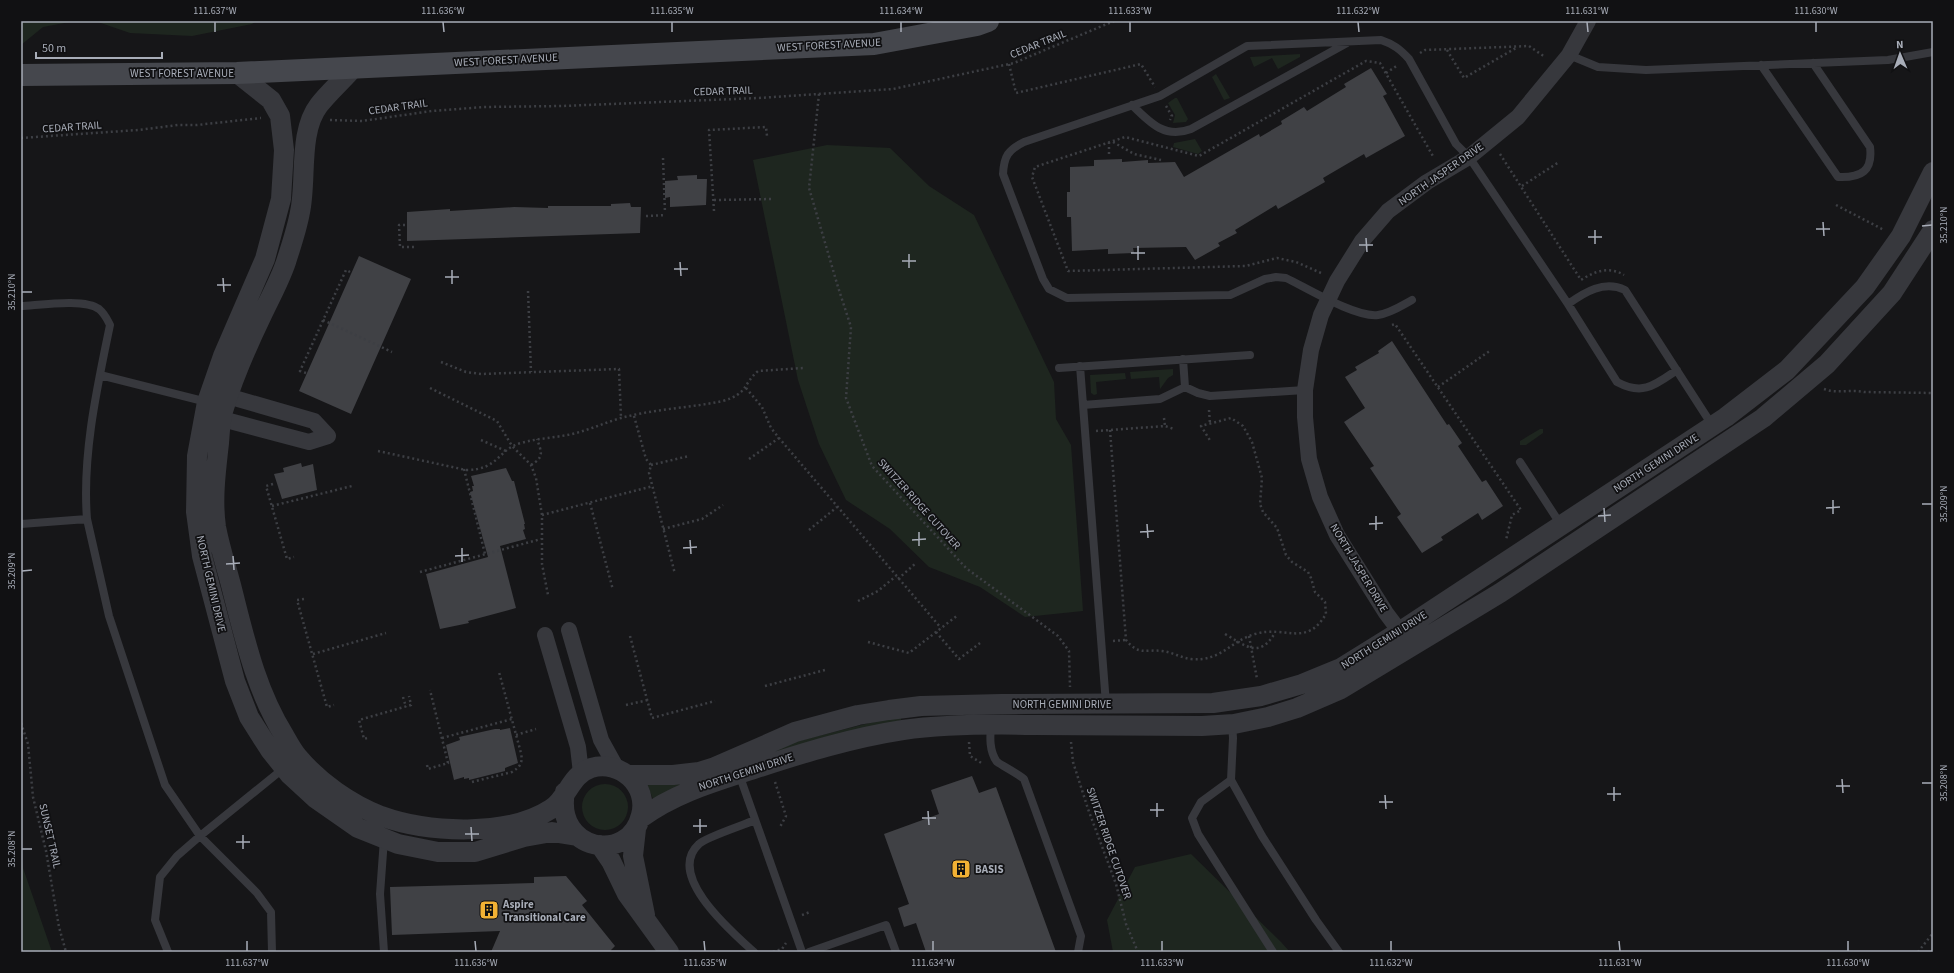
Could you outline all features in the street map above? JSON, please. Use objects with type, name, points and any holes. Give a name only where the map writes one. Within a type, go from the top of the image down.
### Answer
[{"type":"main road","name":"WEST FOREST AVENUE","points":[[21,76],[237,73],[874,44],[977,25],[988,21]]},
{"type":"street","name":"NORTH JASPER DRIVE","points":[[1405,640],[1337,535],[1320,497],[1309,459],[1304,417],[1305,390],[1311,350],[1321,316],[1337,281],[1362,241],[1388,211],[1427,182],[1469,157],[1518,117],[1569,55],[1588,21]]},
{"type":"street","name":"NORTH GEMINI DRIVE","points":[[214,404],[245,352],[285,266],[300,211],[307,130],[318,106],[354,67]]},
{"type":"street","name":"NORTH GEMINI DRIVE","points":[[237,73],[271,100],[280,116],[284,150],[281,199],[265,259],[223,356],[214,404],[197,456],[196,512],[202,556],[235,681],[249,717],[270,750],[291,762],[337,794],[382,816],[434,828],[486,829],[522,822],[553,808],[572,781],[581,773],[592,767],[604,766],[622,772],[672,775],[698,772],[715,767],[795,732],[858,716],[890,710],[921,706],[946,705],[1213,703],[1261,696],[1302,684],[1405,640],[1500,593],[1763,418],[1827,364],[1892,293],[1933,230]]},
{"type":"street","name":"NORTH GEMINI DRIVE","points":[[291,762],[315,798],[358,828],[398,844],[438,852],[475,852],[524,837],[552,832],[577,836],[600,846],[620,842],[657,807],[691,790],[819,748],[849,740],[904,730],[991,724],[1137,726],[1232,724],[1268,717],[1297,708],[1341,689],[1561,525],[1713,426],[1787,370],[1865,287],[1901,236],[1933,172]]},
{"type":"street","points":[[214,404],[314,421],[328,436],[309,442],[214,404]]},
{"type":"street","points":[[569,630],[601,740],[622,772],[636,783],[641,794],[643,807],[638,824],[633,856],[645,917]]},
{"type":"street","points":[[545,635],[578,747],[581,773]]},
{"type":"street","points":[[565,792],[563,804],[564,816],[569,827],[577,836]]},
{"type":"street","points":[[600,846],[612,861],[627,894],[669,952]]},
{"type":"lane","points":[[1412,300],[1390,312],[1366,315],[1350,310],[1286,278],[1276,277],[1265,279],[1230,295],[1068,298],[1049,289],[1043,279],[1003,174],[1003,164],[1007,154],[1012,148],[1024,142],[1160,96],[1247,46],[1381,40],[1391,43],[1401,50],[1409,59],[1456,144],[1469,157],[1568,304],[1617,382],[1629,389],[1644,389],[1677,370]]},
{"type":"lane","points":[[1132,105],[1148,121],[1160,129],[1181,133],[1191,129],[1350,42]]},
{"type":"lane","points":[[1569,55],[1598,67],[1646,70],[1888,60],[1933,52]]},
{"type":"lane","points":[[1761,65],[1838,177],[1852,178],[1864,172],[1871,159],[1870,147],[1813,63]]},
{"type":"lane","points":[[1568,304],[1586,292],[1606,285],[1617,286],[1625,290],[1713,426]]},
{"type":"lane","points":[[21,306],[85,303],[98,308],[105,315],[110,325],[91,430],[85,494],[87,519],[109,616],[164,785],[200,836],[257,893],[271,912],[272,952]]},
{"type":"lane","points":[[1059,368],[1250,355]]},
{"type":"lane","points":[[1183,359],[1185,387]]},
{"type":"lane","points":[[1080,366],[1106,704]]},
{"type":"lane","points":[[100,375],[214,404]]},
{"type":"lane","points":[[1083,405],[1160,399],[1185,387],[1210,396],[1305,390]]},
{"type":"lane","points":[[1520,462],[1561,525]]},
{"type":"lane","points":[[21,524],[87,519]]},
{"type":"lane","points":[[991,724],[990,748],[998,763],[1024,779],[1081,936],[1078,952]]},
{"type":"lane","points":[[1232,724],[1233,738],[1231,780],[1262,836],[1316,920],[1339,952]]},
{"type":"lane","points":[[168,952],[155,920],[160,877],[177,856],[291,762]]},
{"type":"lane","points":[[739,774],[802,952]]},
{"type":"lane","points":[[1231,780],[1201,802],[1192,818],[1198,834],[1273,952]]},
{"type":"lane","points":[[754,952],[711,911],[702,899],[690,874],[691,852],[700,842],[755,820]]},
{"type":"lane","points":[[384,838],[380,894],[384,952]]},
{"type":"lane","points":[[809,952],[886,925],[896,952]]},
{"type":"path","name":"CEDAR TRAIL","points":[[325,119],[362,121],[432,111],[484,107],[562,106],[893,89],[1009,64],[1114,21]]},
{"type":"path","points":[[1386,73],[1425,50],[1529,46],[1546,57]]},
{"type":"path","points":[[1447,50],[1464,78],[1517,47]]},
{"type":"path","points":[[1321,273],[1296,262],[1278,258],[1246,266],[1068,271],[1032,177],[1035,166],[1125,138],[1199,156],[1366,61],[1380,63],[1434,158]]},
{"type":"path","points":[[1009,64],[1016,93],[1142,64],[1172,116],[1163,147]]},
{"type":"path","name":"SWITZER RIDGE CUTOVER","points":[[819,94],[809,188],[851,327],[846,398],[872,466],[966,568],[1058,636],[1069,651],[1071,690]]},
{"type":"path","name":"CEDAR TRAIL","points":[[21,138],[138,130],[178,124],[197,125],[264,118]]},
{"type":"path","points":[[714,211],[709,130],[766,127],[767,136]]},
{"type":"path","points":[[1109,154],[1111,142]]},
{"type":"path","points":[[1111,142],[1134,154],[1161,160]]},
{"type":"path","points":[[646,216],[666,214],[663,158]]},
{"type":"path","points":[[1522,186],[1558,162]]},
{"type":"path","points":[[714,200],[773,199]]},
{"type":"path","points":[[1836,205],[1886,231]]},
{"type":"path","points":[[405,224],[399,225],[400,247],[417,247]]},
{"type":"path","points":[[306,374],[300,371],[346,270],[350,272]]},
{"type":"path","points":[[528,291],[531,372]]},
{"type":"path","points":[[323,320],[392,352]]},
{"type":"path","points":[[1389,326],[1395,324],[1521,510],[1512,515],[1504,547]]},
{"type":"path","points":[[1438,387],[1491,350]]},
{"type":"path","points":[[441,362],[473,374],[620,369],[621,418]]},
{"type":"path","points":[[378,451],[475,470],[492,464],[512,446],[538,439],[583,431],[621,418],[723,401],[732,398],[746,388],[754,374],[761,370],[803,368]]},
{"type":"path","points":[[430,388],[497,421],[512,446],[531,465],[536,478],[542,515],[542,564],[548,595]]},
{"type":"path","points":[[746,388],[762,407],[771,428],[779,438],[941,628]]},
{"type":"path","points":[[1822,388],[1830,391],[1856,390],[1864,392],[1933,393]]},
{"type":"path","points":[[1209,410],[1210,424]]},
{"type":"path","points":[[634,416],[646,459],[651,465]]},
{"type":"path","points":[[1164,418],[1165,426]]},
{"type":"path","points":[[1110,430],[1126,640],[1132,646],[1142,651],[1165,651],[1182,658],[1202,660],[1222,653],[1238,641],[1249,636],[1264,632],[1297,635],[1314,630],[1326,614],[1325,602],[1316,592],[1308,572],[1292,562],[1286,555],[1277,528],[1263,512],[1260,504],[1262,478],[1249,433],[1243,426],[1231,418],[1200,426],[1211,442]]},
{"type":"path","points":[[1086,432],[1165,426],[1174,429]]},
{"type":"path","points":[[749,459],[779,438]]},
{"type":"path","points":[[531,465],[540,459],[541,456],[538,439]]},
{"type":"path","points":[[481,440],[507,451]]},
{"type":"path","points":[[651,465],[689,456]]},
{"type":"path","points":[[651,465],[649,473],[675,574]]},
{"type":"path","points":[[464,469],[485,554]]},
{"type":"path","points":[[273,484],[266,486],[287,559],[294,557]]},
{"type":"path","points":[[272,506],[352,486]]},
{"type":"path","points":[[542,515],[653,486]]},
{"type":"path","points":[[590,503],[613,590]]},
{"type":"path","points":[[663,529],[702,518],[723,505]]},
{"type":"path","points":[[809,530],[837,507]]},
{"type":"path","points":[[420,572],[541,539]]},
{"type":"path","points":[[858,601],[874,594],[916,564]]},
{"type":"path","points":[[304,598],[297,600],[312,654],[327,707],[334,705]]},
{"type":"path","points":[[868,642],[909,654],[958,615]]},
{"type":"path","points":[[936,632],[959,659],[980,643]]},
{"type":"path","points":[[1225,634],[1251,648],[1266,645],[1276,632]]},
{"type":"path","points":[[312,654],[386,633]]},
{"type":"path","points":[[630,636],[652,718],[715,701]]},
{"type":"path","points":[[1249,636],[1258,684]]},
{"type":"path","points":[[765,686],[825,670]]},
{"type":"path","points":[[472,782],[512,772],[520,766],[522,758],[499,672]]},
{"type":"path","points":[[427,765],[428,769],[448,763],[430,690]]},
{"type":"path","points":[[366,738],[364,739],[359,720],[411,705],[408,696]]},
{"type":"path","points":[[403,697],[406,707]]},
{"type":"path","points":[[626,705],[648,700]]},
{"type":"path","points":[[442,738],[512,720]]},
{"type":"path","name":"SUNSET TRAIL","points":[[21,723],[28,744],[33,797],[46,851],[59,927],[66,952]]},
{"type":"path","points":[[516,735],[536,730]]},
{"type":"path","points":[[969,737],[970,756],[983,764]]},
{"type":"path","name":"SWITZER RIDGE CUTOVER","points":[[1071,738],[1073,762],[1116,884],[1126,924],[1138,952]]},
{"type":"path","points":[[774,777],[786,816],[780,828]]},
{"type":"path","points":[[1918,952],[1933,932]]},
{"type":"shaded area","points":[[21,21],[75,21],[43,27],[21,45]]},
{"type":"shaded area","points":[[95,21],[256,21],[252,24],[192,36],[130,33]]},
{"type":"shaded area","points":[[1300,54],[1300,57],[1278,69],[1272,58],[1254,67],[1250,57]]},
{"type":"shaded area","points":[[1216,74],[1230,98],[1224,100],[1212,77]]},
{"type":"shaded area","points":[[1177,98],[1188,119],[1186,122],[1173,123],[1175,115],[1168,103]]},
{"type":"shaded area","points":[[1195,139],[1202,151],[1198,154],[1173,147],[1174,143]]},
{"type":"shaded area","points":[[827,145],[890,148],[929,186],[974,215],[1054,382],[1056,419],[1071,445],[1083,611],[1025,617],[980,587],[929,567],[890,529],[846,500],[819,444],[798,380],[753,160]]},
{"type":"shaded area","points":[[1173,369],[1173,375],[1168,378],[1160,389],[1159,377],[1131,379],[1130,372]]},
{"type":"shaded area","points":[[1125,373],[1126,379],[1096,382],[1097,394],[1094,395],[1091,393],[1090,375]]},
{"type":"shaded area","points":[[1540,429],[1543,429],[1543,433],[1526,445],[1520,445],[1520,441]]},
{"type":"shaded area","points":[[901,715],[901,720],[653,799],[647,784],[766,749]]},
{"type":"shaded area","points":[[605,784],[618,788],[624,794],[628,807],[624,820],[618,826],[605,830],[592,826],[586,820],[582,807],[586,794],[592,788]]},
{"type":"shaded area","points":[[21,852],[23,868],[52,952],[21,952]]},
{"type":"shaded area","points":[[1191,854],[1290,952],[1113,952],[1107,920],[1135,867]]},
{"type":"building","points":[[1371,68],[1387,94],[1383,96],[1405,136],[1366,158],[1364,154],[1323,178],[1325,182],[1278,209],[1276,205],[1235,230],[1237,233],[1218,243],[1220,246],[1195,260],[1186,247],[1133,248],[1134,253],[1108,254],[1108,249],[1072,251],[1071,217],[1067,217],[1067,192],[1070,192],[1070,167],[1094,166],[1094,160],[1122,159],[1122,162],[1148,160],[1148,163],[1175,162],[1184,177],[1259,134],[1260,137],[1282,124],[1281,121],[1304,107],[1307,111],[1346,87],[1344,84]]},
{"type":"building","points":[[697,175],[697,179],[707,179],[706,205],[670,207],[670,197],[665,198],[665,181],[678,180],[677,176]]},
{"type":"building","points":[[630,203],[631,207],[641,207],[640,233],[407,241],[407,212],[514,207],[548,208],[548,206],[611,206],[611,204]]},
{"type":"building","points":[[359,256],[411,279],[351,414],[299,391]]},
{"type":"building","points":[[1392,341],[1447,425],[1449,424],[1462,443],[1458,446],[1482,482],[1486,480],[1503,506],[1482,520],[1478,513],[1441,537],[1443,540],[1422,553],[1397,517],[1401,514],[1370,468],[1374,466],[1344,422],[1365,408],[1345,377],[1357,370],[1355,367],[1379,353],[1378,351]]},
{"type":"building","points":[[301,463],[302,467],[313,464],[317,490],[282,499],[274,474],[284,472],[283,468]]},
{"type":"building","points":[[506,468],[512,481],[514,481],[525,524],[525,529],[523,530],[526,539],[500,546],[516,608],[468,621],[469,623],[440,629],[426,574],[488,557],[470,492],[473,491],[472,486],[474,486],[471,476]]},
{"type":"building","points":[[510,728],[518,763],[505,768],[505,771],[469,780],[469,778],[464,779],[464,777],[454,780],[446,745],[460,740],[459,737],[495,729],[500,730]]},
{"type":"building","name":"BASIS","points":[[972,776],[979,793],[996,787],[1056,952],[926,952],[916,923],[904,927],[898,908],[909,904],[884,834],[939,814],[931,790]]},
{"type":"building","name":"Aspire Transitional Care","points":[[566,876],[587,901],[582,905],[615,946],[609,952],[491,952],[500,931],[392,935],[390,887],[534,883],[534,877]]},
{"type":"place","name":"BASIS","points":[[961,869]]},
{"type":"place","name":"Aspire Transitional Care","points":[[489,910]]}]
